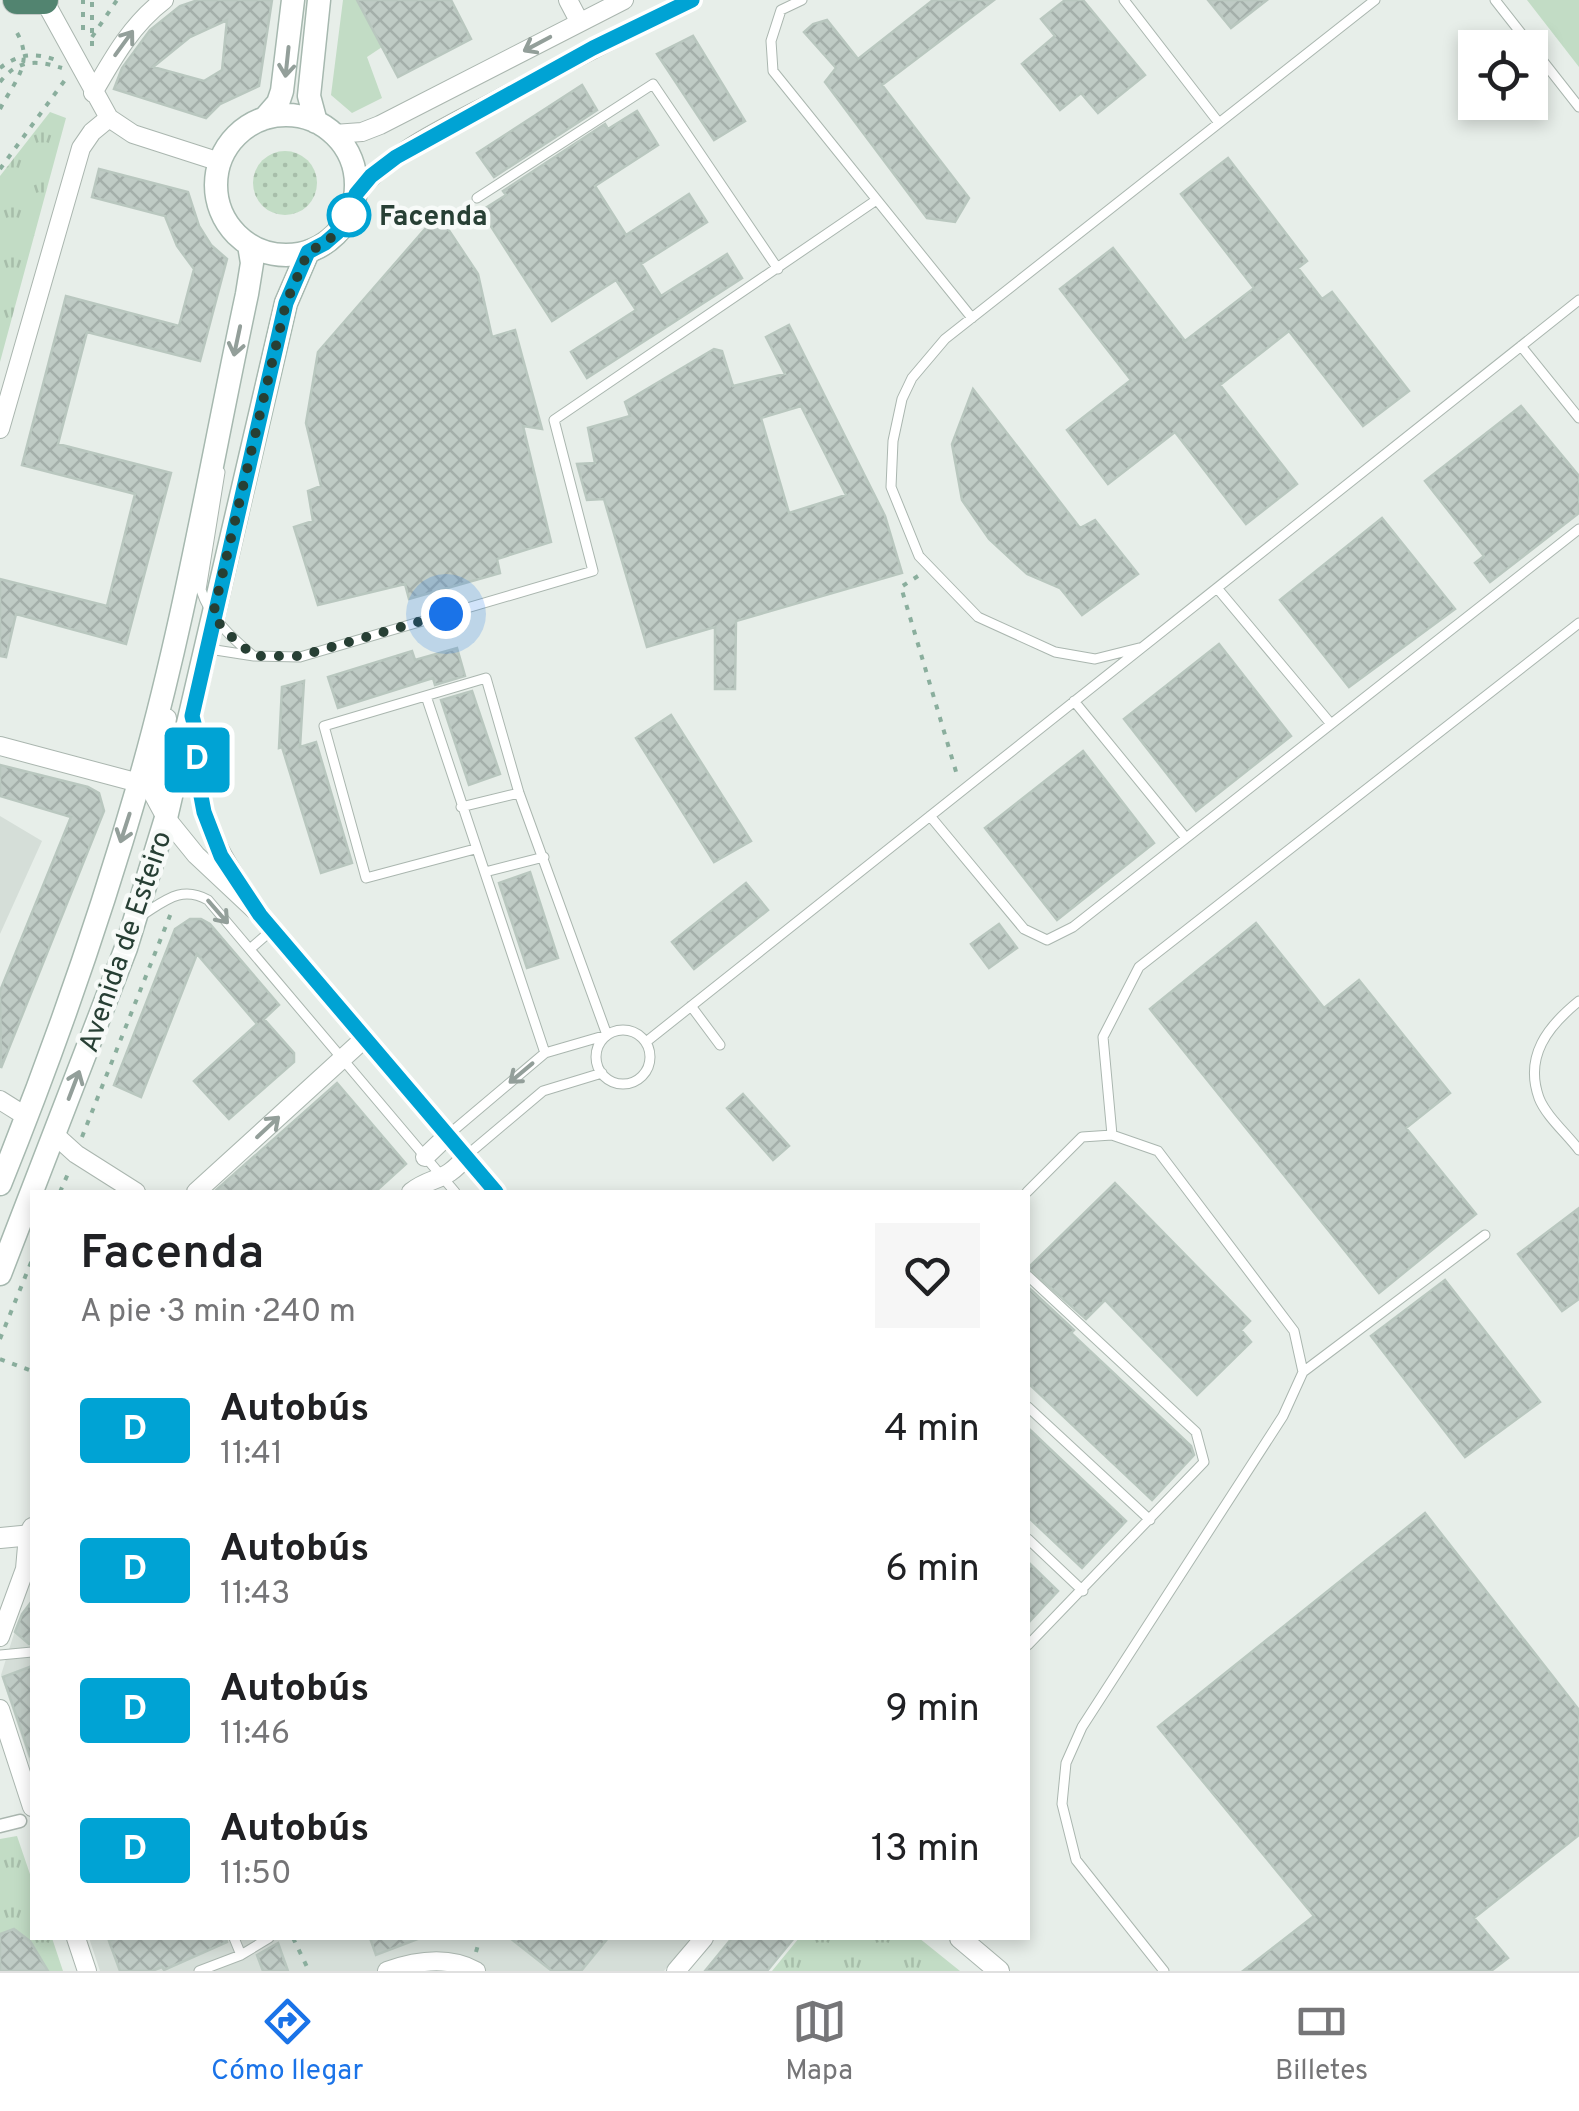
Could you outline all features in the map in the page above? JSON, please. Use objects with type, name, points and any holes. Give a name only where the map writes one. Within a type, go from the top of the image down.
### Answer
[{"type":"highway","points":[[8,25],[16,0],[44,0]]},
{"type":"main road","points":[[293,0],[278,103],[265,118],[238,135],[220,162],[216,180],[217,200],[234,233],[268,253],[288,255],[308,252],[340,230],[356,194],[355,172],[348,151],[325,128],[309,96],[319,0]]},
{"type":"main road","points":[[265,118],[300,116],[325,128]]},
{"type":"main road","name":"Avenida de Esteiro","points":[[0,1184],[90,937],[139,783],[168,671],[247,294],[252,263],[250,245]]},
{"type":"main road","name":"Avenida de Esteiro","points":[[33,1190],[135,918],[166,818],[286,303],[308,252]]},
{"type":"main road","name":"Avenida de Esteiro","points":[[0,1274],[30,1198]]},
{"type":"street","points":[[44,0],[76,37]]},
{"type":"street","points":[[60,0],[93,92],[110,118],[133,134],[220,162]]},
{"type":"street","points":[[93,92],[132,31],[164,0]]},
{"type":"street","points":[[568,0],[579,22]]},
{"type":"street","points":[[325,128],[362,132],[380,125],[624,0]]},
{"type":"street","points":[[356,194],[371,176],[420,141],[692,0]]},
{"type":"street","points":[[0,429],[85,140],[110,118]]},
{"type":"street","points":[[168,671],[169,710],[153,794],[166,818],[196,856],[266,922],[494,1190]]},
{"type":"street","points":[[192,716],[204,812],[221,856],[266,922]]},
{"type":"street","points":[[0,746],[139,783]]},
{"type":"street","points":[[198,1190],[366,1038]]},
{"type":"street","points":[[0,1100],[27,1117]]},
{"type":"street","points":[[55,1135],[76,1154],[133,1190]]},
{"type":"street","points":[[425,1157],[448,1136]]},
{"type":"street","points":[[414,1190],[430,1181],[449,1186],[466,1156]]},
{"type":"street","points":[[0,1538],[30,1532]]},
{"type":"street","points":[[0,1637],[19,1587],[30,1537]]},
{"type":"street","points":[[19,1587],[30,1573]]},
{"type":"street","points":[[0,1708],[26,1814],[0,1826]]},
{"type":"street","points":[[77,1940],[87,1971]]},
{"type":"street","points":[[962,1940],[999,1971]]},
{"type":"street","points":[[676,1971],[695,1941]]},
{"type":"street","points":[[388,1971],[407,1964],[454,1961],[476,1971]]},
{"type":"lane","points":[[802,0],[781,10],[771,42],[773,71],[972,318]]},
{"type":"lane","points":[[1124,0],[1219,123]]},
{"type":"lane","points":[[1142,648],[1095,659],[1056,652],[978,617],[919,556],[891,487],[893,441],[902,399],[912,378],[945,339],[1374,0]]},
{"type":"lane","points":[[1496,0],[1579,107]]},
{"type":"lane","points":[[476,198],[653,84],[778,269]]},
{"type":"lane","points":[[206,648],[254,656],[300,656],[593,572],[554,420],[876,201]]},
{"type":"lane","points":[[646,1042],[1579,300]]},
{"type":"lane","points":[[1521,346],[1579,418]]},
{"type":"lane","points":[[217,435],[220,484],[201,590],[226,632],[254,656]]},
{"type":"lane","points":[[930,816],[1024,928],[1047,940],[1073,927],[1579,529]]},
{"type":"lane","points":[[1217,588],[1331,724]]},
{"type":"lane","points":[[1112,1135],[1103,1037],[1138,967],[1579,623]]},
{"type":"lane","points":[[476,849],[366,878],[324,726],[486,678],[519,794],[608,1035]]},
{"type":"lane","points":[[426,696],[545,1053]]},
{"type":"lane","points":[[1074,702],[1186,838]]},
{"type":"lane","points":[[461,807],[519,794]]},
{"type":"lane","points":[[485,872],[544,857]]},
{"type":"lane","points":[[135,918],[179,893],[208,900],[449,1186]]},
{"type":"lane","points":[[250,949],[266,922]]},
{"type":"lane","points":[[1579,1001],[1553,1022],[1533,1064],[1540,1100],[1579,1150]]},
{"type":"lane","points":[[690,1006],[720,1045]]},
{"type":"lane","points":[[448,1136],[545,1053],[608,1035],[631,1030],[646,1042],[650,1056],[647,1070],[640,1078],[623,1084],[602,1073],[596,1056],[608,1035]]},
{"type":"lane","points":[[466,1156],[542,1091],[602,1073]]},
{"type":"lane","points":[[1029,1190],[1082,1138],[1112,1135],[1158,1151],[1294,1332],[1303,1372]]},
{"type":"lane","points":[[1164,1971],[1076,1860],[1062,1804],[1066,1763],[1082,1727],[1283,1416],[1303,1372],[1485,1235]]},
{"type":"lane","points":[[1030,1278],[1196,1432],[1204,1462],[1030,1643]]},
{"type":"lane","points":[[1030,1410],[1150,1520]]},
{"type":"lane","points":[[1030,1541],[1083,1591]]},
{"type":"lane","points":[[0,1655],[30,1652]]},
{"type":"lane","points":[[235,1940],[240,1954]]},
{"type":"lane","points":[[199,1971],[265,1940]]},
{"type":"path","points":[[76,37],[83,0]]},
{"type":"path","points":[[89,55],[92,0]]},
{"type":"path","points":[[92,37],[117,0]]},
{"type":"path","points":[[0,110],[26,55],[8,25]]},
{"type":"path","points":[[0,68],[26,55],[62,62]]},
{"type":"path","points":[[0,82],[9,71],[25,63],[68,68],[65,80],[0,168]]},
{"type":"path","points":[[930,567],[902,587],[962,790]]},
{"type":"path","points":[[81,1142],[174,906]]},
{"type":"path","points":[[61,1190],[69,1171]]},
{"type":"path","points":[[0,1339],[30,1265]]},
{"type":"path","points":[[0,1359],[30,1371]]},
{"type":"path","points":[[294,1940],[308,1971]]},
{"type":"shaded area","points":[[0,816],[42,841],[0,934]]},
{"type":"shaded area","points":[[30,1602],[30,1763],[1,1675],[18,1621]]},
{"type":"shaded area","points":[[90,1940],[690,1940],[664,1971],[100,1971]]},
{"type":"green space","points":[[343,0],[357,0],[382,47],[367,57],[382,98],[352,113],[331,95]]},
{"type":"green space","points":[[1527,0],[1579,0],[1579,67]]},
{"type":"green space","points":[[50,112],[66,118],[0,362],[0,176]]},
{"type":"green space","points":[[285,151],[308,160],[317,183],[308,206],[285,215],[262,206],[253,183],[262,160]]},
{"type":"green space","points":[[17,1836],[30,1874],[30,1940],[53,1940],[63,1971],[45,1971],[30,1941],[14,1929],[0,1934],[0,1839]]},
{"type":"green space","points":[[797,1940],[921,1940],[960,1971],[772,1971]]},
{"type":"building","points":[[198,0],[272,0],[259,86],[220,104],[206,118],[114,89],[122,68],[150,30],[180,6]],"holes":[[[227,20],[222,70],[204,81],[153,67],[190,37]]]},
{"type":"building","points":[[357,0],[451,0],[471,39],[398,77]]},
{"type":"building","points":[[933,0],[994,0],[882,85],[969,198],[955,222],[927,218],[825,82],[836,68],[804,32],[827,20],[858,59]]},
{"type":"building","points":[[1065,0],[1083,0],[1145,75],[1098,113],[1081,93],[1060,110],[1022,64],[1055,36],[1041,19]]},
{"type":"building","points":[[1208,0],[1267,0],[1231,28]]},
{"type":"building","points":[[693,36],[745,121],[714,140],[657,54]]},
{"type":"building","points":[[582,85],[597,110],[494,177],[477,153]]},
{"type":"building","points":[[637,111],[658,145],[595,186],[626,235],[689,194],[707,222],[641,264],[661,296],[727,254],[742,278],[587,378],[571,352],[636,310],[616,280],[552,321],[481,211],[506,195],[503,191],[605,124],[608,129]]},
{"type":"building","points":[[1228,158],[1307,261],[1298,268],[1322,299],[1332,292],[1409,391],[1363,426],[1289,331],[1220,385],[1297,484],[1246,524],[1175,432],[1108,484],[1067,430],[1131,380],[1060,289],[1113,248],[1185,341],[1254,288],[1181,194]]},
{"type":"building","points":[[99,169],[188,192],[199,226],[211,245],[227,259],[200,361],[87,332],[58,444],[171,473],[126,644],[16,614],[6,657],[0,656],[0,579],[107,606],[135,494],[22,465],[66,296],[179,326],[194,269],[177,246],[165,216],[92,197]]},
{"type":"building","points":[[438,214],[478,274],[492,337],[515,330],[542,429],[523,426],[551,542],[497,559],[500,573],[409,599],[405,584],[318,605],[294,527],[313,521],[308,491],[321,486],[306,423],[318,352]]},
{"type":"building","points":[[789,325],[885,516],[902,573],[736,621],[735,689],[715,689],[715,627],[647,647],[604,499],[587,500],[577,464],[595,463],[588,428],[630,416],[625,402],[714,349],[722,351],[733,386],[785,374],[766,337]],"holes":[[[801,406],[846,495],[789,513],[761,418]]]},
{"type":"building","points":[[973,389],[1080,528],[1095,520],[1138,574],[1082,615],[1060,588],[1027,574],[989,539],[962,500],[952,444]]},
{"type":"building","points":[[1521,406],[1579,476],[1579,513],[1490,582],[1475,563],[1484,556],[1425,481]]},
{"type":"building","points":[[1382,518],[1455,609],[1349,687],[1280,600]]},
{"type":"building","points":[[1219,644],[1291,736],[1196,811],[1124,719]]},
{"type":"building","points":[[457,648],[465,676],[435,685],[433,678],[338,708],[328,677],[412,651],[415,660]]},
{"type":"building","points":[[304,681],[300,747],[316,742],[352,863],[321,873],[282,747],[279,748],[282,687]]},
{"type":"building","points":[[472,691],[500,774],[469,785],[441,700]]},
{"type":"building","points":[[671,715],[751,841],[714,862],[636,738]]},
{"type":"building","points":[[1083,751],[1154,843],[1057,920],[985,828]]},
{"type":"building","points":[[0,765],[88,787],[99,793],[104,811],[1,1068],[0,991],[71,817],[0,796]]},
{"type":"building","points":[[530,872],[558,958],[527,968],[499,883]]},
{"type":"building","points":[[746,883],[768,910],[694,969],[672,942]]},
{"type":"building","points":[[190,919],[210,924],[279,1005],[264,1019],[294,1053],[294,1062],[229,1119],[194,1081],[257,1024],[197,954],[141,1097],[114,1085],[175,929]]},
{"type":"building","points":[[1256,923],[1324,1008],[1359,980],[1450,1093],[1406,1128],[1476,1214],[1379,1293],[1150,1009]]},
{"type":"building","points":[[999,924],[1017,948],[989,968],[971,944]]},
{"type":"building","points":[[337,1083],[406,1164],[377,1190],[216,1190]]},
{"type":"building","points":[[743,1094],[789,1146],[773,1160],[727,1108]]},
{"type":"building","points":[[1115,1183],[1250,1321],[1241,1330],[1251,1342],[1197,1395],[1105,1300],[1086,1319],[1030,1266]]},
{"type":"building","points":[[1579,1208],[1579,1299],[1562,1311],[1518,1254]]},
{"type":"building","points":[[1445,1280],[1540,1402],[1465,1457],[1371,1336]]},
{"type":"building","points":[[1030,1289],[1191,1446],[1194,1455],[1152,1500],[1030,1385]]},
{"type":"building","points":[[1030,1430],[1126,1521],[1082,1568],[1030,1519]]},
{"type":"building","points":[[1425,1513],[1579,1710],[1579,1835],[1474,1918],[1508,1958],[1491,1971],[1243,1971],[1314,1916],[1158,1727]]},
{"type":"building","points":[[1030,1564],[1058,1591],[1030,1621]]},
{"type":"building","points":[[30,1604],[30,1644],[15,1632]]},
{"type":"building","points":[[30,1667],[30,1756],[3,1677]]},
{"type":"building","points":[[14,1929],[30,1941],[48,1971],[0,1971],[0,1934]]},
{"type":"building","points":[[371,1940],[415,1940],[376,1955]]},
{"type":"building","points":[[513,1940],[606,1940],[581,1971],[552,1971]]},
{"type":"building","points":[[730,1940],[792,1940],[767,1971],[705,1971]]},
{"type":"building","points":[[109,1941],[227,1942],[164,1970],[162,1967],[152,1971],[120,1971]]},
{"type":"building","points":[[278,1943],[288,1971],[263,1971],[257,1955]]},
{"type":"bus line","name":"D","points":[[494,1190],[260,915],[221,856],[204,812],[192,716],[286,303],[308,252],[340,230],[356,194],[371,176],[420,141],[692,0]]},
{"type":"place","name":"Facenda","points":[[349,215]]},
{"type":"route","points":[[349,215],[350,212],[340,230],[308,252],[286,303],[213,615],[254,656],[300,656],[446,614]]}]
